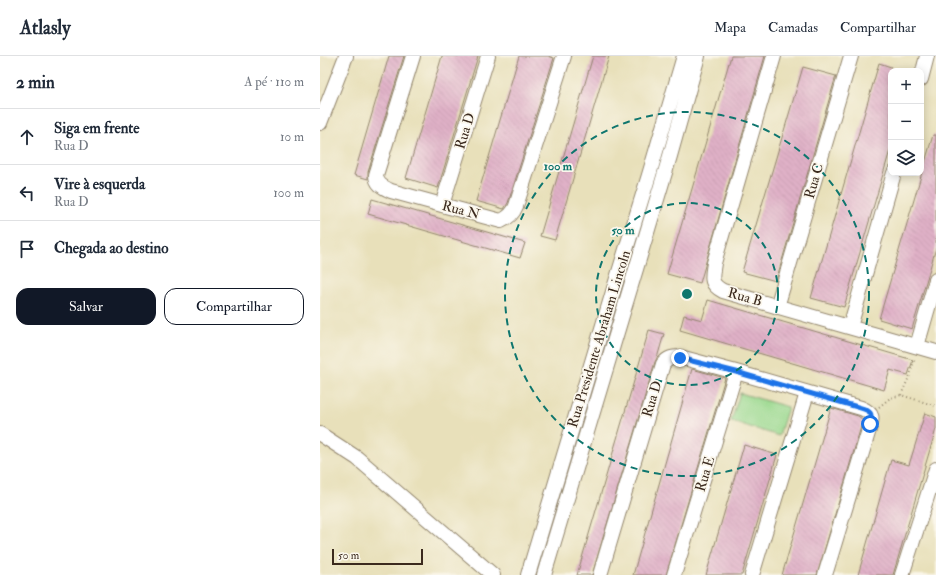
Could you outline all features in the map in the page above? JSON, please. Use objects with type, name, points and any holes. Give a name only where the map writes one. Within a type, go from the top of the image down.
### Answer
[{"type":"street","points":[[320,123],[346,56]]},
{"type":"street","name":"Rua N","points":[[413,56],[376,178],[380,185],[391,191],[501,221],[507,219],[513,213],[516,206],[564,56]]},
{"type":"street","name":"Rua D","points":[[442,205],[488,56]]},
{"type":"street","name":"Rua Presidente Abraham Lincoln","points":[[528,575],[684,56]]},
{"type":"street","name":"Rua Presidente Abraham Lincoln","points":[[544,575],[670,156],[698,56]]},
{"type":"street","name":"Rua B","points":[[774,56],[714,263],[712,280],[716,288],[777,307],[936,352]]},
{"type":"street","name":"Rua C","points":[[777,307],[851,56]]},
{"type":"street","points":[[924,68],[927,56]]},
{"type":"street","points":[[850,327],[893,176]]},
{"type":"street","points":[[917,346],[936,280]]},
{"type":"street","name":"Rua D","points":[[600,575],[663,364],[670,358],[680,358],[736,372],[868,410],[871,414]]},
{"type":"street","name":"Rua E","points":[[674,575],[736,372]]},
{"type":"street","points":[[752,575],[807,393]]},
{"type":"street","points":[[826,575],[868,433],[872,418],[871,414]]},
{"type":"street","points":[[320,434],[357,458],[493,575]]},
{"type":"street","points":[[902,575],[936,469]]},
{"type":"path","points":[[901,395],[910,375],[917,346]]},
{"type":"path","points":[[871,414],[890,398],[901,395],[936,406]]},
{"type":"green space","points":[[740,393],[788,407],[779,436],[731,421]]},
{"type":"building","points":[[389,56],[404,56],[368,172],[368,179],[354,175]]},
{"type":"building","points":[[442,56],[478,56],[438,188],[406,178]]},
{"type":"building","points":[[519,56],[548,56],[554,58],[508,203],[504,209],[476,201]]},
{"type":"building","points":[[593,56],[609,56],[555,240],[540,236]]},
{"type":"building","points":[[731,56],[765,56],[700,283],[667,274]]},
{"type":"building","points":[[879,63],[891,67],[888,68],[888,157],[844,307],[811,298]]},
{"type":"building","points":[[803,67],[836,76],[776,281],[742,272]]},
{"type":"building","points":[[933,135],[936,135],[936,248],[912,329],[879,319],[921,176],[924,176],[924,166]]},
{"type":"building","points":[[372,199],[525,243],[520,258],[368,214]]},
{"type":"building","points":[[708,300],[913,360],[908,375],[890,370],[884,390],[680,330],[684,315],[702,320]]},
{"type":"building","points":[[649,330],[664,334],[657,358],[592,575],[577,575]]},
{"type":"building","points":[[692,369],[725,378],[666,575],[633,575]]},
{"type":"building","points":[[831,408],[858,416],[863,420],[817,575],[782,575]]},
{"type":"building","points":[[925,413],[936,417],[936,429],[893,575],[858,575],[891,460],[909,465]]},
{"type":"building","points":[[744,445],[777,455],[762,507],[742,575],[706,575]]},
{"type":"route","points":[[680,358],[736,372],[868,410],[872,418],[870,424]]}]
